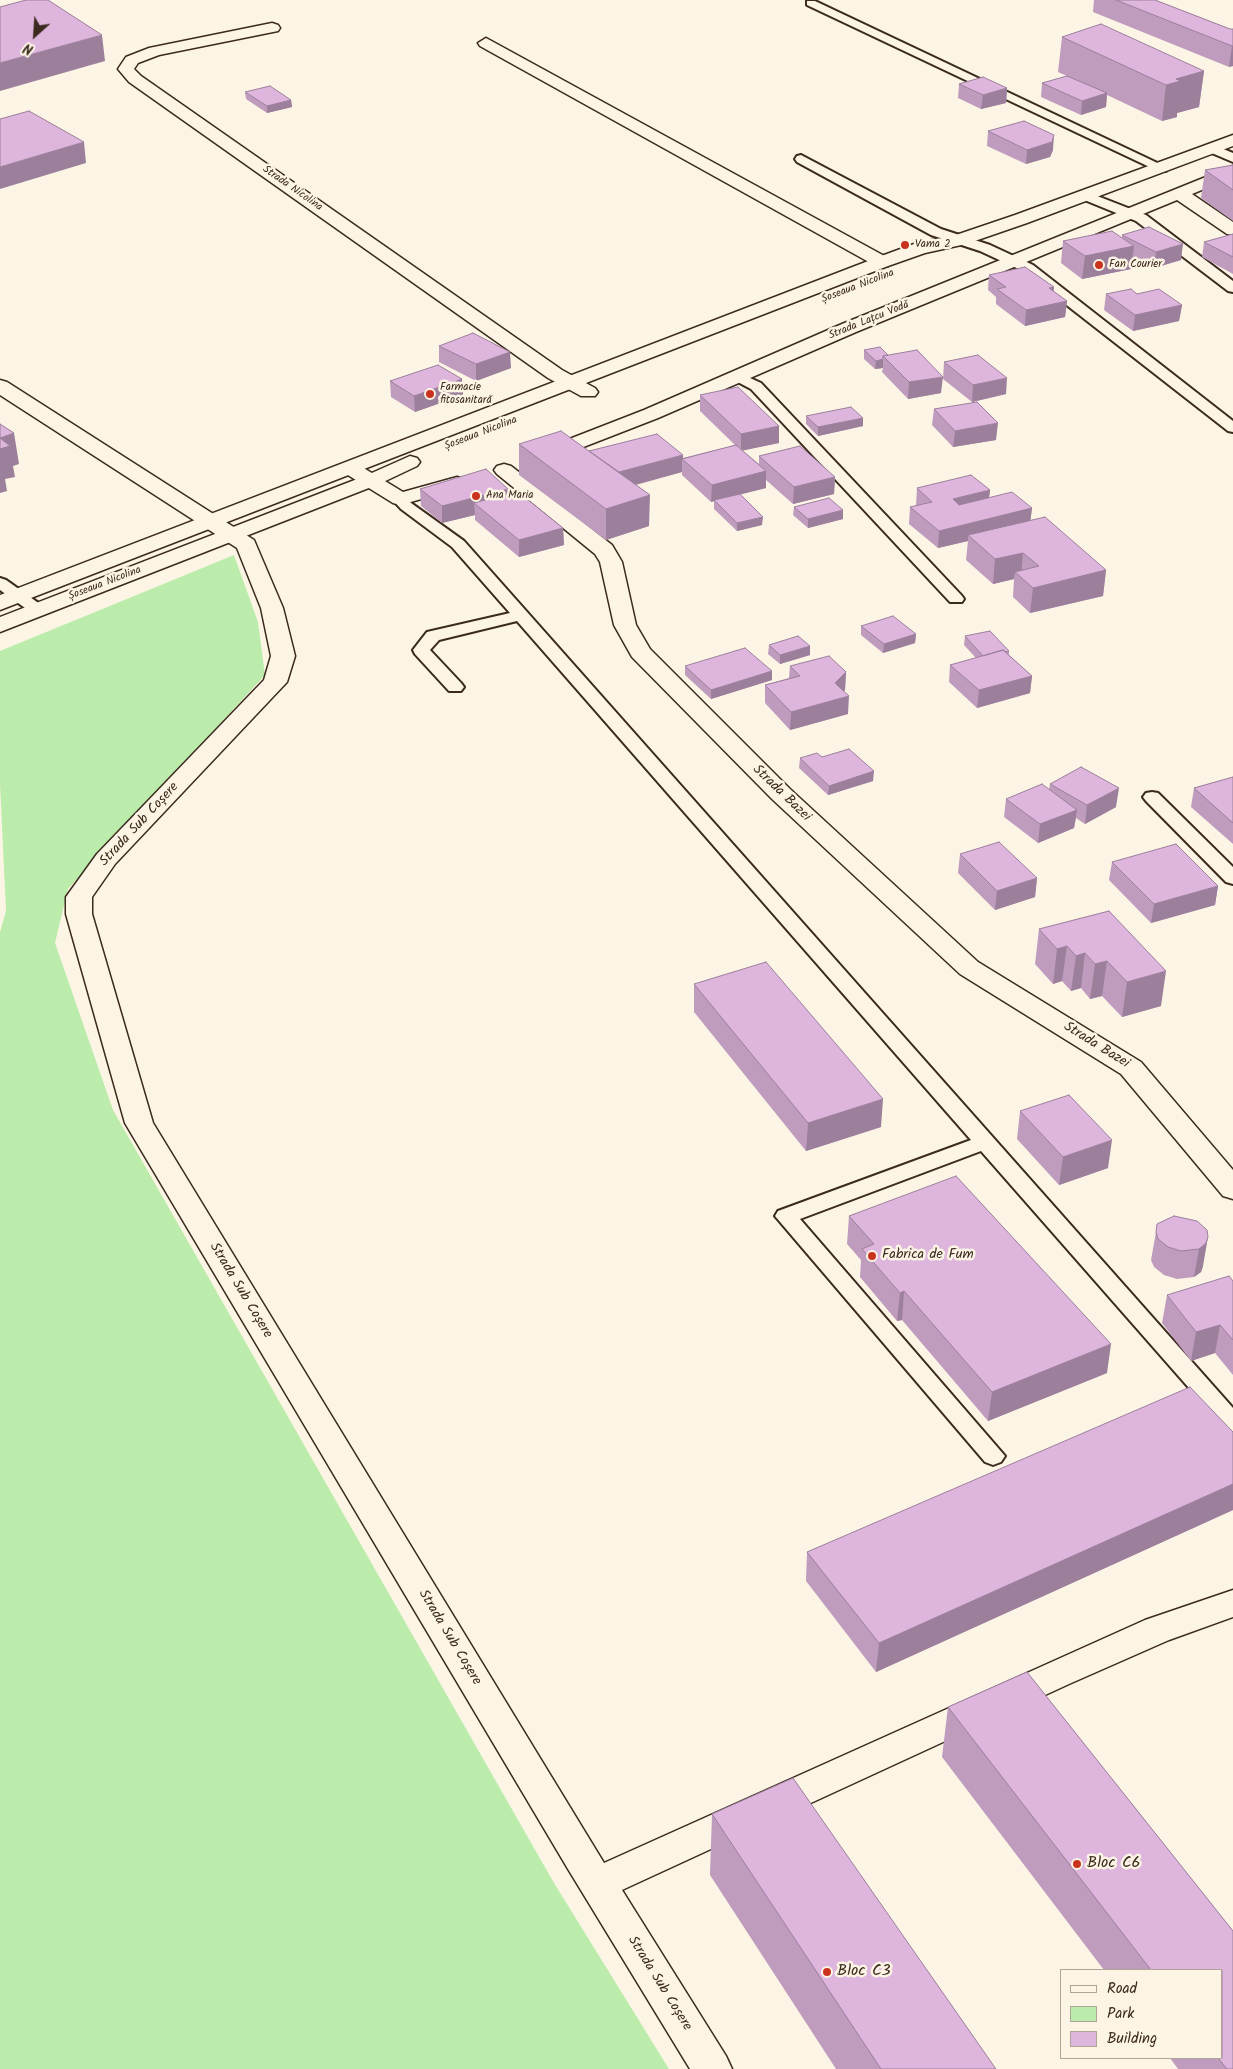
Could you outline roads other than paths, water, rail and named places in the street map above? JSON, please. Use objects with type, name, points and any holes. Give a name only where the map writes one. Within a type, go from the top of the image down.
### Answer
[{"type":"street","name":"Strada Nicolina","points":[[272,28],[155,50],[132,60],[126,69],[160,96],[569,382],[588,392]]},
{"type":"street","points":[[486,44],[882,262]]},
{"type":"street","name":"Șoseaua Nicolina","points":[[0,625],[220,529],[350,468],[882,262],[920,248],[960,240],[1088,196],[1233,140]]},
{"type":"street","name":"Strada Lațcu Vodă","points":[[503,470],[652,414],[737,376],[1178,194],[1233,168]]},
{"type":"street","points":[[1178,194],[1233,230]]},
{"type":"street","name":"Șoseaua Nicolina","points":[[9,600],[372,480],[399,466],[939,255],[960,240]]},
{"type":"street","name":"Strada Sub Coșere","points":[[0,386],[246,545],[272,608],[283,656],[275,682],[106,859],[79,897],[79,914],[139,1123],[597,1884],[712,2069]]},
{"type":"street","points":[[350,468],[400,499],[503,470]]},
{"type":"street","name":"Strada Bazei","points":[[503,470],[604,550],[611,562],[625,625],[640,652],[780,794],[969,968],[1131,1068],[1233,1189]]},
{"type":"street","points":[[597,1884],[1057,1674],[1157,1630],[1233,1603]]},
{"type":"lane","points":[[810,3],[1162,168]]},
{"type":"lane","points":[[1211,148],[1233,168]]},
{"type":"lane","points":[[801,159],[936,232],[1028,268],[1233,428]]},
{"type":"lane","points":[[1088,196],[1141,218],[1233,288]]},
{"type":"lane","points":[[737,376],[756,386],[956,599]]},
{"type":"lane","points":[[400,499],[406,506],[458,544],[1233,1423]]},
{"type":"lane","points":[[0,583],[9,600],[38,610]]},
{"type":"lane","points":[[455,687],[421,650],[433,636],[521,615]]},
{"type":"lane","points":[[1152,797],[1233,878]]},
{"type":"lane","points":[[985,1142],[786,1216],[993,1456]]},
{"type":"place","name":"Vama 2","points":[[905,245]]},
{"type":"place","name":"Fan Courier","points":[[1099,265]]},
{"type":"place","name":"Farmacie fitosanitară","points":[[430,394]]},
{"type":"place","name":"Ana Maria","points":[[476,496]]},
{"type":"place","name":"Fabrica de Fum","points":[[872,1256]]},
{"type":"place","name":"Bloc C6","points":[[1077,1864]]},
{"type":"place","name":"Bloc C3","points":[[827,1972]]}]
